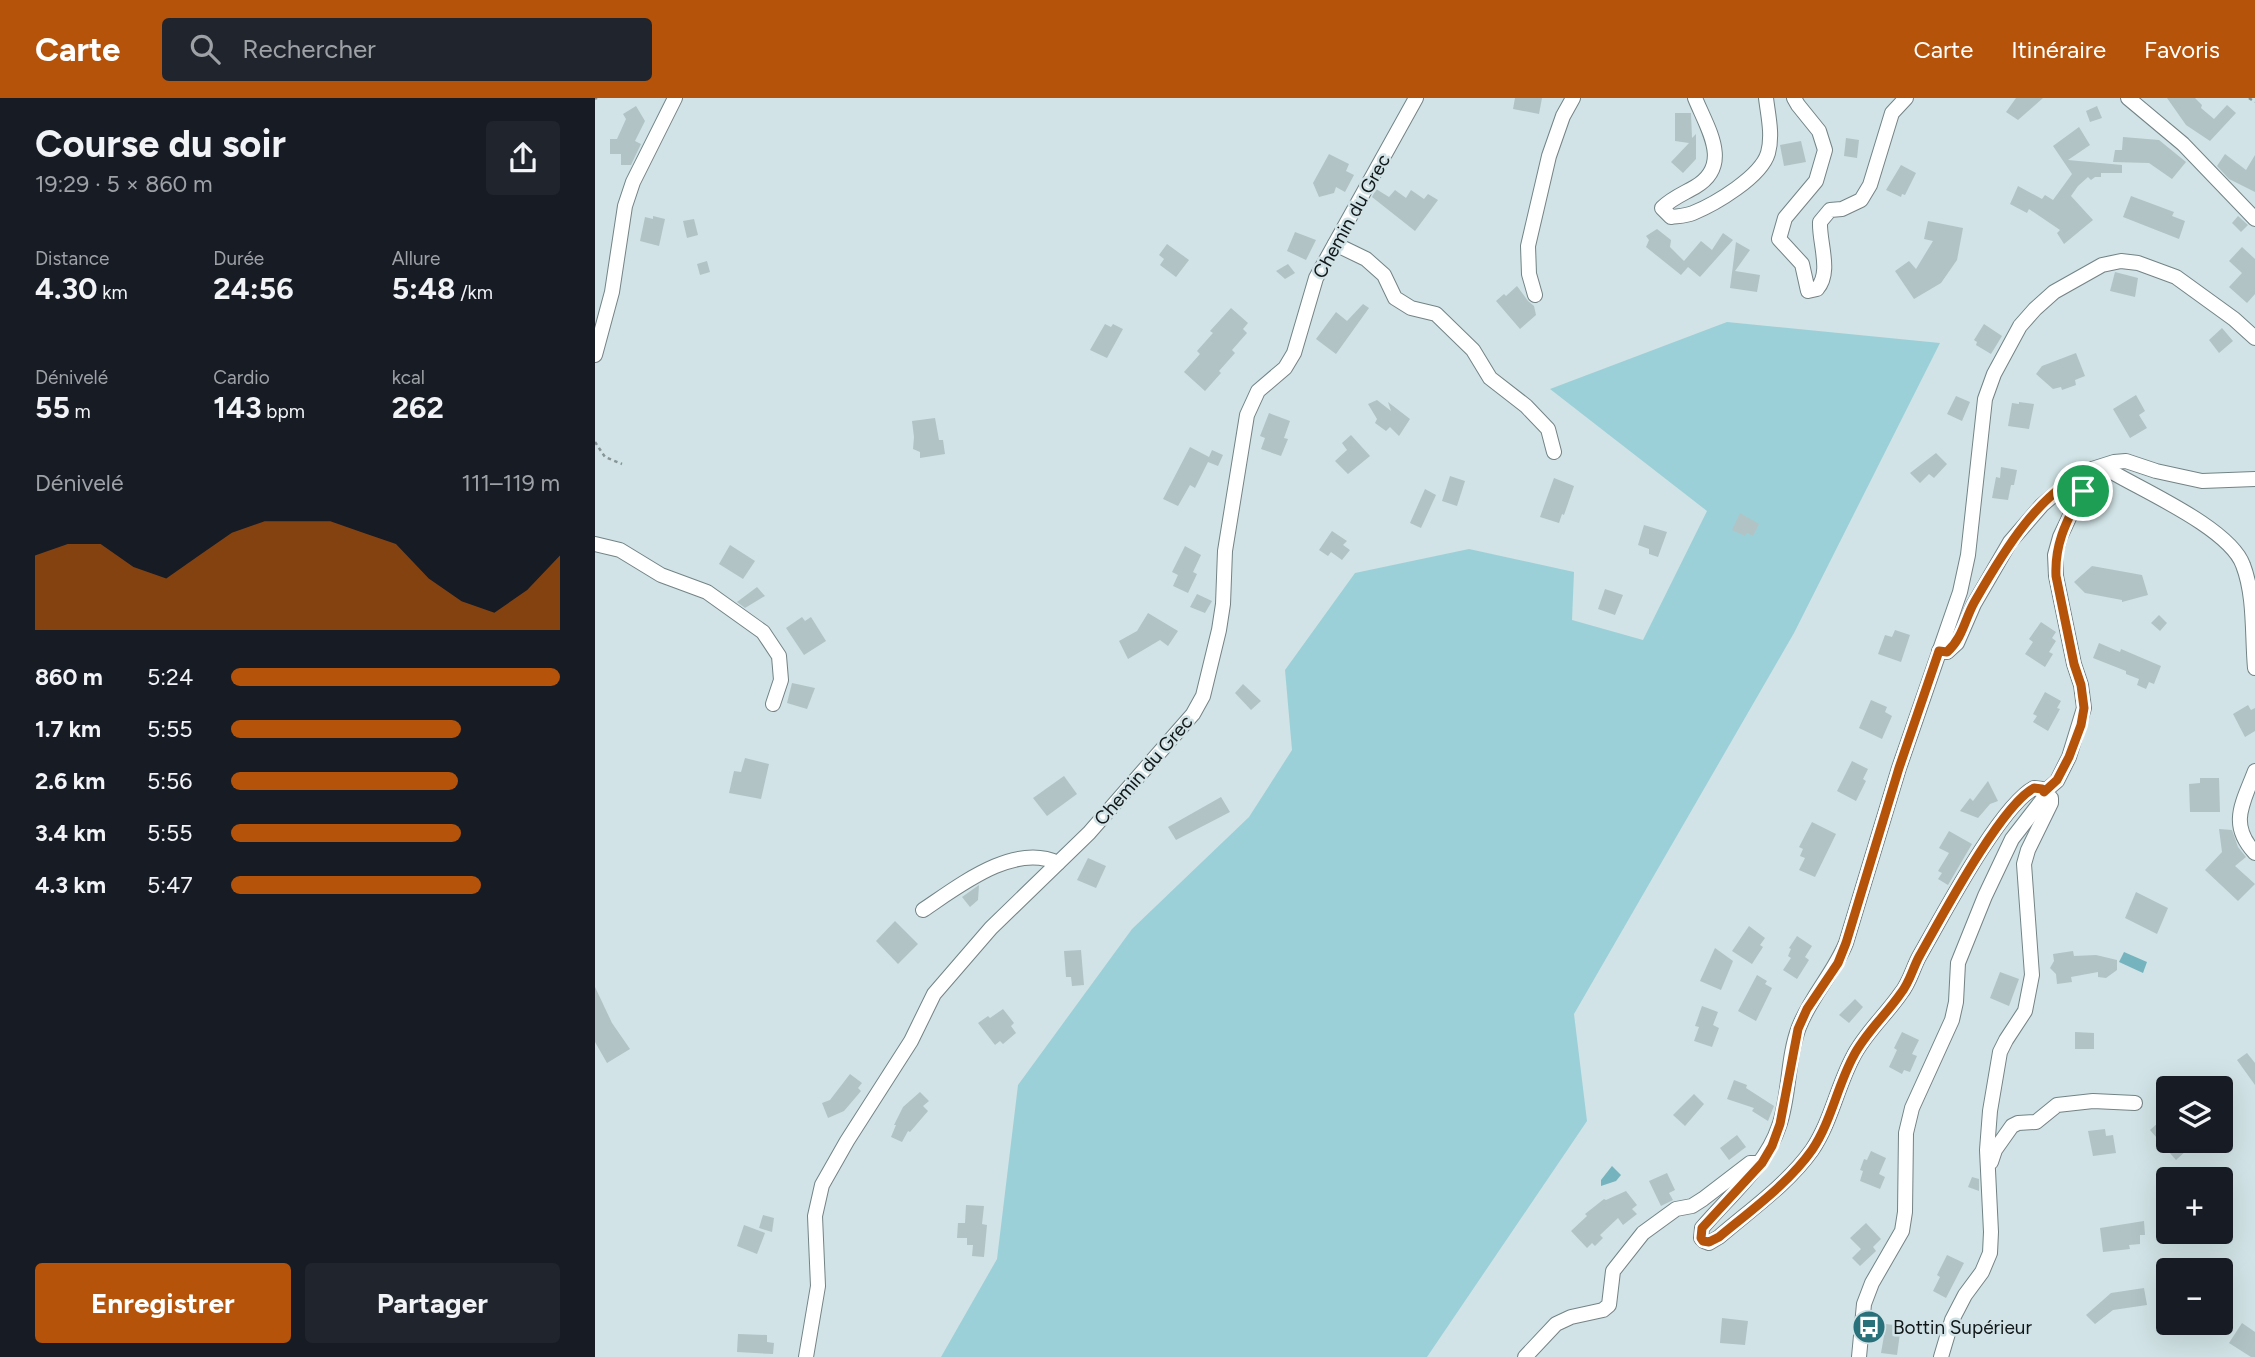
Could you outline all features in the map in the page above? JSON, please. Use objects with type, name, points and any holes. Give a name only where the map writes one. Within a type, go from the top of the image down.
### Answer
[{"type":"street","points":[[595,355],[612,292],[625,206],[633,182],[675,98]]},
{"type":"street","name":"Chemin du Grec","points":[[806,1357],[818,1286],[815,1216],[822,1185],[911,1041],[934,994],[991,928],[1089,834],[1193,714],[1203,696],[1223,604],[1224,551],[1247,415],[1258,391],[1285,368],[1294,352],[1316,278],[1416,98]]},
{"type":"street","points":[[1535,295],[1529,274],[1528,246],[1549,156],[1563,116],[1573,98]]},
{"type":"street","points":[[1695,98],[1716,149],[1715,162],[1710,175],[1698,185],[1669,200],[1662,208],[1671,217],[1691,214],[1732,192],[1758,169],[1767,156],[1770,142],[1766,98]]},
{"type":"street","points":[[1794,98],[1819,131],[1825,150],[1816,181],[1785,218],[1779,239],[1802,264],[1808,291],[1817,289],[1822,284],[1825,265],[1820,222],[1830,210],[1842,209],[1861,200],[1870,185],[1892,113],[1906,98]]},
{"type":"street","points":[[2128,98],[2183,144],[2255,219]]},
{"type":"street","points":[[1335,244],[1366,259],[1384,275],[1395,298],[1411,308],[1436,314],[1473,350],[1490,378],[1525,405],[1548,429],[1554,452]]},
{"type":"street","points":[[1941,1357],[1952,1320],[1990,1254],[1987,1150],[1990,1111],[2000,1052],[2025,1011],[2029,994],[2032,975],[2024,864],[2051,803],[2051,798],[2042,789],[2034,788],[2020,798],[1972,866],[1919,957],[1903,992],[1859,1046],[1846,1070],[1821,1136],[1811,1151],[1786,1179],[1719,1237],[1709,1242],[1703,1241],[1702,1228],[1762,1163],[1772,1146],[1780,1124],[1798,1029],[1807,1009],[1838,963],[1846,943],[1899,768],[1959,592],[1968,555],[1985,399],[2008,346],[2035,309],[2054,292],[2102,265],[2121,261],[2138,262],[2176,278],[2234,318],[2255,338]]},
{"type":"street","points":[[1939,651],[1947,652],[1957,643],[1974,604],[2010,542],[2042,505],[2076,476],[2114,461],[2126,461],[2202,481],[2255,479]]},
{"type":"street","points":[[2092,470],[2112,472],[2225,539],[2243,564],[2250,596],[2255,668]]},
{"type":"street","points":[[1859,1357],[1864,1304],[1872,1283],[1902,1231],[1905,1212],[1906,1133],[1912,1108],[1952,1020],[1958,963],[2012,839],[2037,809],[2044,792],[2057,780],[2081,725],[2084,708],[2081,685],[2074,664],[2056,576],[2055,555],[2060,537],[2092,470]]},
{"type":"street","points":[[595,544],[620,550],[661,575],[707,592],[763,632],[779,656],[781,680],[773,704]]},
{"type":"street","points":[[2255,771],[2240,812],[2239,824],[2245,842],[2255,853]]},
{"type":"street","points":[[922,910],[976,875],[1011,861],[1032,857],[1046,858],[1058,863]]},
{"type":"street","points":[[1988,1174],[1995,1150],[2006,1132],[2018,1123],[2036,1122],[2057,1105],[2093,1101],[2135,1103]]},
{"type":"street","points":[[1525,1357],[1556,1324],[1571,1317],[1603,1310],[1609,1305],[1613,1271],[1618,1262],[1643,1233],[1660,1219],[1677,1209],[1692,1206],[1750,1163],[1762,1163]]},
{"type":"path","points":[[2249,98],[2255,102]]},
{"type":"path","points":[[595,442],[605,457],[622,464]]},
{"type":"shaded area","points":[[1727,322],[1940,343],[1794,633],[1574,1014],[1587,1121],[1427,1357],[941,1357],[997,1259],[1018,1085],[1132,929],[1249,817],[1292,750],[1285,670],[1355,573],[1469,549],[1574,572],[1572,620],[1643,640],[1707,511],[1550,389]]},
{"type":"shaded area","points":[[2124,952],[2147,962],[2143,973],[2119,962]]},
{"type":"shaded area","points":[[1612,1166],[1621,1175],[1616,1181],[1601,1186],[1601,1180]]},
{"type":"building","points":[[1515,98],[1542,98],[1539,114],[1513,109]]},
{"type":"building","points":[[2016,98],[2043,98],[2018,120],[2006,112]]},
{"type":"building","points":[[2167,98],[2195,98],[2202,105],[2201,108],[2214,119],[2227,105],[2236,113],[2210,141],[2186,125]]},
{"type":"building","points":[[636,106],[645,121],[635,141],[641,144],[631,165],[621,165],[621,154],[610,154],[610,139],[617,139],[626,119],[623,114]]},
{"type":"building","points":[[2097,106],[2102,118],[2090,122],[2086,111]]},
{"type":"building","points":[[1675,113],[1691,113],[1692,138],[1696,134],[1696,159],[1683,173],[1671,162],[1689,143],[1675,141]]},
{"type":"building","points":[[2079,127],[2090,145],[2068,160],[2122,165],[2122,173],[2101,173],[2101,177],[2091,180],[2088,177],[2078,186],[2071,196],[2093,220],[2064,244],[2057,233],[2060,230],[2029,209],[2027,213],[2010,204],[2018,186],[2042,199],[2045,195],[2053,200],[2072,174],[2053,146]]},
{"type":"building","points":[[2123,137],[2159,140],[2186,162],[2172,179],[2149,163],[2113,162],[2115,150],[2122,150]]},
{"type":"building","points":[[1846,138],[1859,140],[1857,158],[1844,156]]},
{"type":"building","points":[[1801,141],[1806,162],[1784,166],[1780,145]]},
{"type":"building","points":[[1329,154],[1349,164],[1346,171],[1354,175],[1345,192],[1336,187],[1334,193],[1319,197],[1313,183]]},
{"type":"building","points":[[2225,154],[2246,170],[2255,155],[2255,192],[2229,179],[2217,166]]},
{"type":"building","points":[[1901,165],[1916,173],[1905,195],[1902,194],[1901,197],[1886,190]]},
{"type":"building","points":[[1376,189],[1389,197],[1395,190],[1406,198],[1411,190],[1424,199],[1428,194],[1438,200],[1415,231],[1372,197]]},
{"type":"building","points":[[2131,196],[2174,212],[2172,216],[2185,221],[2179,239],[2123,217]]},
{"type":"building","points":[[653,216],[665,219],[659,246],[640,241],[645,217],[653,219]]},
{"type":"building","points":[[2238,216],[2248,225],[2241,232],[2232,223]]},
{"type":"building","points":[[694,219],[698,235],[687,238],[683,221]]},
{"type":"building","points":[[1928,221],[1963,228],[1957,260],[1941,283],[1914,299],[1895,271],[1909,261],[1916,269],[1933,241],[1924,239]]},
{"type":"building","points":[[1657,229],[1671,240],[1670,247],[1684,261],[1701,241],[1712,250],[1723,233],[1733,240],[1700,277],[1688,267],[1681,275],[1646,247],[1649,240],[1646,236]]},
{"type":"building","points":[[1295,232],[1316,240],[1306,260],[1287,251]]},
{"type":"building","points":[[1736,242],[1750,250],[1735,271],[1760,275],[1757,292],[1730,288]]},
{"type":"building","points":[[1167,244],[1189,260],[1176,277],[1160,265],[1164,259],[1159,255]]},
{"type":"building","points":[[2242,247],[2255,259],[2255,294],[2247,303],[2229,287],[2242,273],[2229,261]]},
{"type":"building","points":[[707,261],[710,272],[700,275],[697,264]]},
{"type":"building","points":[[1288,264],[1295,273],[1285,279],[1276,271]]},
{"type":"building","points":[[2115,272],[2138,278],[2135,297],[2110,291]]},
{"type":"building","points":[[1517,286],[1534,306],[1536,315],[1520,329],[1496,301]]},
{"type":"building","points":[[1363,304],[1369,308],[1336,354],[1316,339],[1336,312],[1347,321]]},
{"type":"building","points":[[1231,308],[1248,323],[1243,329],[1247,333],[1232,350],[1235,353],[1219,371],[1221,373],[1205,391],[1184,372],[1200,354],[1197,351],[1213,333],[1210,331]]},
{"type":"building","points":[[1105,324],[1111,327],[1113,324],[1123,329],[1107,358],[1090,350]]},
{"type":"building","points":[[1984,324],[2002,336],[1991,354],[1976,345],[1974,340]]},
{"type":"building","points":[[2222,328],[2233,341],[2219,353],[2209,340]]},
{"type":"building","points":[[2076,353],[2085,376],[2075,380],[2076,385],[2062,390],[2061,387],[2053,389],[2036,374],[2042,366]]},
{"type":"building","points":[[2136,395],[2145,411],[2139,415],[2147,428],[2130,438],[2113,409]]},
{"type":"building","points":[[1956,396],[1970,402],[1962,421],[1947,414]]},
{"type":"building","points":[[1377,400],[1391,411],[1388,402],[1410,419],[1399,436],[1390,427],[1386,431],[1375,423],[1377,419],[1368,404]]},
{"type":"building","points":[[2012,403],[2034,404],[2029,429],[2008,426]]},
{"type":"building","points":[[1269,413],[1290,421],[1284,438],[1288,439],[1281,456],[1261,449],[1265,438],[1260,436]]},
{"type":"building","points":[[935,418],[945,454],[920,458],[920,452],[913,449],[912,421]]},
{"type":"building","points":[[1351,435],[1370,456],[1348,474],[1335,461],[1347,450],[1342,443]]},
{"type":"building","points":[[1190,447],[1209,457],[1212,450],[1223,455],[1218,466],[1208,462],[1195,488],[1190,485],[1178,506],[1163,499]]},
{"type":"building","points":[[1936,453],[1947,464],[1934,478],[1929,474],[1920,483],[1910,473]]},
{"type":"building","points":[[2001,467],[2017,470],[2008,500],[1992,498],[1996,477],[2000,478]]},
{"type":"building","points":[[1450,476],[1465,481],[1457,506],[1442,501]]},
{"type":"building","points":[[1554,478],[1574,486],[1559,523],[1540,517]]},
{"type":"building","points":[[1425,489],[1436,495],[1421,528],[1410,523]]},
{"type":"building","points":[[1740,513],[1759,524],[1753,536],[1747,533],[1745,536],[1732,530]]},
{"type":"building","points":[[1644,525],[1667,532],[1658,557],[1649,554],[1649,549],[1638,545]]},
{"type":"building","points":[[1332,531],[1347,541],[1343,545],[1350,550],[1342,560],[1331,552],[1328,556],[1319,550]]},
{"type":"building","points":[[730,545],[755,561],[743,579],[719,564]]},
{"type":"building","points":[[1185,546],[1201,555],[1193,572],[1197,574],[1188,593],[1173,586],[1178,575],[1172,572]]},
{"type":"building","points":[[2092,566],[2142,575],[2148,595],[2122,602],[2085,593],[2074,582]]},
{"type":"building","points":[[757,587],[765,596],[745,608],[737,602]]},
{"type":"building","points":[[1605,589],[1623,595],[1615,615],[1598,609]]},
{"type":"building","points":[[1197,594],[1212,601],[1205,613],[1190,607]]},
{"type":"building","points":[[1148,613],[1178,631],[1168,646],[1160,640],[1128,659],[1119,641],[1137,631]]},
{"type":"building","points":[[2159,615],[2167,623],[2160,631],[2151,623]]},
{"type":"building","points":[[802,617],[805,621],[811,617],[826,641],[804,655],[786,628]]},
{"type":"building","points":[[2041,622],[2056,632],[2052,638],[2056,641],[2049,652],[2053,654],[2045,667],[2025,654],[2033,642],[2029,639]]},
{"type":"building","points":[[1895,630],[1910,635],[1901,662],[1878,654],[1885,635],[1892,637]]},
{"type":"building","points":[[2099,643],[2161,666],[2154,684],[2149,682],[2146,689],[2137,685],[2139,679],[2126,674],[2126,671],[2093,658]]},
{"type":"building","points":[[792,683],[815,688],[807,709],[787,703]]},
{"type":"building","points":[[1243,684],[1261,701],[1251,710],[1235,693]]},
{"type":"building","points":[[2045,692],[2061,701],[2057,708],[2060,709],[2048,731],[2033,722],[2037,716],[2033,714]]},
{"type":"building","points":[[1871,700],[1887,707],[1885,712],[1892,716],[1882,739],[1859,728]]},
{"type":"building","points":[[2248,705],[2251,710],[2255,708],[2255,731],[2245,737],[2233,714]]},
{"type":"building","points":[[745,758],[769,764],[761,799],[729,793],[734,771],[741,772]]},
{"type":"building","points":[[1852,761],[1868,769],[1863,779],[1866,781],[1856,801],[1837,791]]},
{"type":"building","points":[[1064,776],[1077,794],[1047,816],[1033,798]]},
{"type":"building","points":[[2200,778],[2219,778],[2220,812],[2190,812],[2189,784],[2200,783]]},
{"type":"building","points":[[1988,781],[1998,801],[1990,804],[1978,818],[1960,811],[1970,798],[1973,801]]},
{"type":"building","points":[[1221,797],[1230,812],[1176,840],[1168,827]]},
{"type":"building","points":[[1812,822],[1836,834],[1815,877],[1799,870],[1805,858],[1800,856],[1803,849],[1799,847]]},
{"type":"building","points":[[2219,829],[2232,830],[2238,847],[2246,857],[2235,866],[2255,884],[2238,901],[2205,870],[2222,852]]},
{"type":"building","points":[[1949,831],[1972,844],[1948,885],[1938,879],[1942,873],[1938,871],[1949,853],[1939,848]]},
{"type":"building","points":[[1088,858],[1106,866],[1096,888],[1077,880]]},
{"type":"building","points":[[979,885],[978,900],[970,907],[962,897]]},
{"type":"building","points":[[2136,892],[2168,908],[2157,934],[2125,918]]},
{"type":"building","points":[[895,921],[918,944],[898,964],[876,941]]},
{"type":"building","points":[[1749,926],[1765,938],[1760,945],[1763,947],[1752,964],[1732,951]]},
{"type":"building","points":[[1797,936],[1812,946],[1805,957],[1809,960],[1797,979],[1783,970],[1791,958],[1788,956],[1791,949],[1789,948]]},
{"type":"building","points":[[1715,948],[1733,961],[1721,990],[1700,981]]},
{"type":"building","points":[[1081,950],[1084,985],[1072,986],[1071,977],[1066,977],[1064,951]]},
{"type":"building","points":[[2073,951],[2074,956],[2096,955],[2117,960],[2117,970],[2106,978],[2098,977],[2098,972],[2071,977],[2072,982],[2057,984],[2056,974],[2050,968],[2054,961],[2053,954]]},
{"type":"building","points":[[2000,972],[2019,979],[2009,1006],[1990,998]]},
{"type":"building","points":[[1757,975],[1772,988],[1756,1021],[1738,1011]]},
{"type":"building","points":[[595,987],[612,1023],[630,1049],[607,1063],[595,1042]]},
{"type":"building","points":[[1855,999],[1863,1007],[1849,1023],[1839,1015]]},
{"type":"building","points":[[1702,1006],[1718,1012],[1713,1025],[1719,1028],[1712,1047],[1694,1041],[1699,1027],[1695,1026]]},
{"type":"building","points":[[1003,1009],[1014,1023],[1011,1026],[1016,1033],[1003,1044],[1000,1041],[995,1045],[978,1023]]},
{"type":"building","points":[[1902,1032],[1919,1040],[1912,1054],[1917,1056],[1910,1072],[1904,1070],[1902,1074],[1889,1067]]},
{"type":"building","points":[[2075,1032],[2094,1033],[2094,1049],[2075,1049]]},
{"type":"building","points":[[2247,1053],[2255,1063],[2255,1085],[2237,1060]]},
{"type":"building","points":[[850,1074],[862,1083],[858,1088],[861,1091],[844,1111],[828,1118],[822,1103],[830,1100]]},
{"type":"building","points":[[1734,1080],[1747,1085],[1746,1088],[1774,1106],[1768,1121],[1752,1111],[1754,1108],[1727,1099]]},
{"type":"building","points":[[920,1092],[929,1101],[923,1106],[928,1111],[910,1132],[908,1131],[902,1142],[891,1137],[903,1107]]},
{"type":"building","points":[[1694,1094],[1704,1104],[1685,1126],[1673,1115]]},
{"type":"building","points":[[2156,1125],[2156,1137],[2150,1130]]},
{"type":"building","points":[[2105,1129],[2106,1136],[2113,1135],[2116,1153],[2093,1156],[2088,1131]]},
{"type":"building","points":[[1737,1135],[1746,1147],[1729,1160],[1720,1148]]},
{"type":"building","points":[[1871,1151],[1886,1158],[1879,1174],[1885,1177],[1880,1189],[1860,1181],[1864,1159],[1867,1160]]},
{"type":"building","points":[[2170,1153],[2184,1153],[2176,1160]]},
{"type":"building","points":[[1667,1173],[1675,1190],[1669,1193],[1673,1200],[1661,1206],[1649,1181]]},
{"type":"building","points":[[1972,1177],[1979,1179],[1979,1191],[1968,1187]]},
{"type":"building","points":[[1626,1191],[1637,1205],[1632,1209],[1637,1214],[1623,1225],[1618,1218],[1600,1235],[1603,1238],[1595,1246],[1592,1243],[1587,1248],[1571,1231],[1587,1216],[1585,1214],[1604,1199]]},
{"type":"building","points":[[966,1205],[984,1206],[982,1224],[987,1225],[984,1257],[972,1256],[973,1245],[967,1245],[967,1238],[957,1238],[958,1223],[965,1223]]},
{"type":"building","points":[[763,1215],[774,1218],[772,1232],[759,1228]]},
{"type":"building","points":[[2144,1221],[2145,1235],[2140,1235],[2140,1244],[2129,1245],[2130,1249],[2103,1252],[2100,1228]]},
{"type":"building","points":[[1866,1223],[1881,1239],[1873,1247],[1876,1251],[1860,1266],[1852,1258],[1861,1249],[1850,1238]]},
{"type":"building","points":[[744,1225],[765,1233],[757,1254],[737,1246]]},
{"type":"building","points":[[1947,1255],[1964,1263],[1946,1298],[1933,1291]]},
{"type":"building","points":[[2144,1288],[2147,1305],[2113,1310],[2095,1324],[2086,1315],[2111,1293]]},
{"type":"building","points":[[1722,1318],[1748,1321],[1745,1345],[1720,1343]]},
{"type":"building","points":[[2242,1323],[2255,1332],[2255,1357],[2229,1343]]},
{"type":"building","points":[[1886,1324],[1901,1326],[1897,1355],[1881,1353]]},
{"type":"building","points":[[738,1334],[767,1335],[767,1342],[774,1343],[773,1354],[737,1352]]},
{"type":"place","name":"Bottin Supérieur","points":[[1869,1327]]},
{"type":"route","points":[[2092,470],[2083,491],[2060,537],[2055,555],[2056,576],[2084,701],[2081,725],[2069,757],[2057,780],[2044,792],[2034,788],[2020,798],[1972,866],[1919,957],[1903,992],[1859,1046],[1846,1070],[1821,1136],[1811,1151],[1786,1179],[1719,1237],[1709,1242],[1703,1241],[1702,1228],[1762,1163],[1772,1146],[1780,1124],[1798,1029],[1807,1009],[1838,963],[1846,943],[1899,768],[1939,651],[1947,652],[1957,643],[1974,604],[2010,542],[2042,505],[2076,476],[2092,470]]}]
